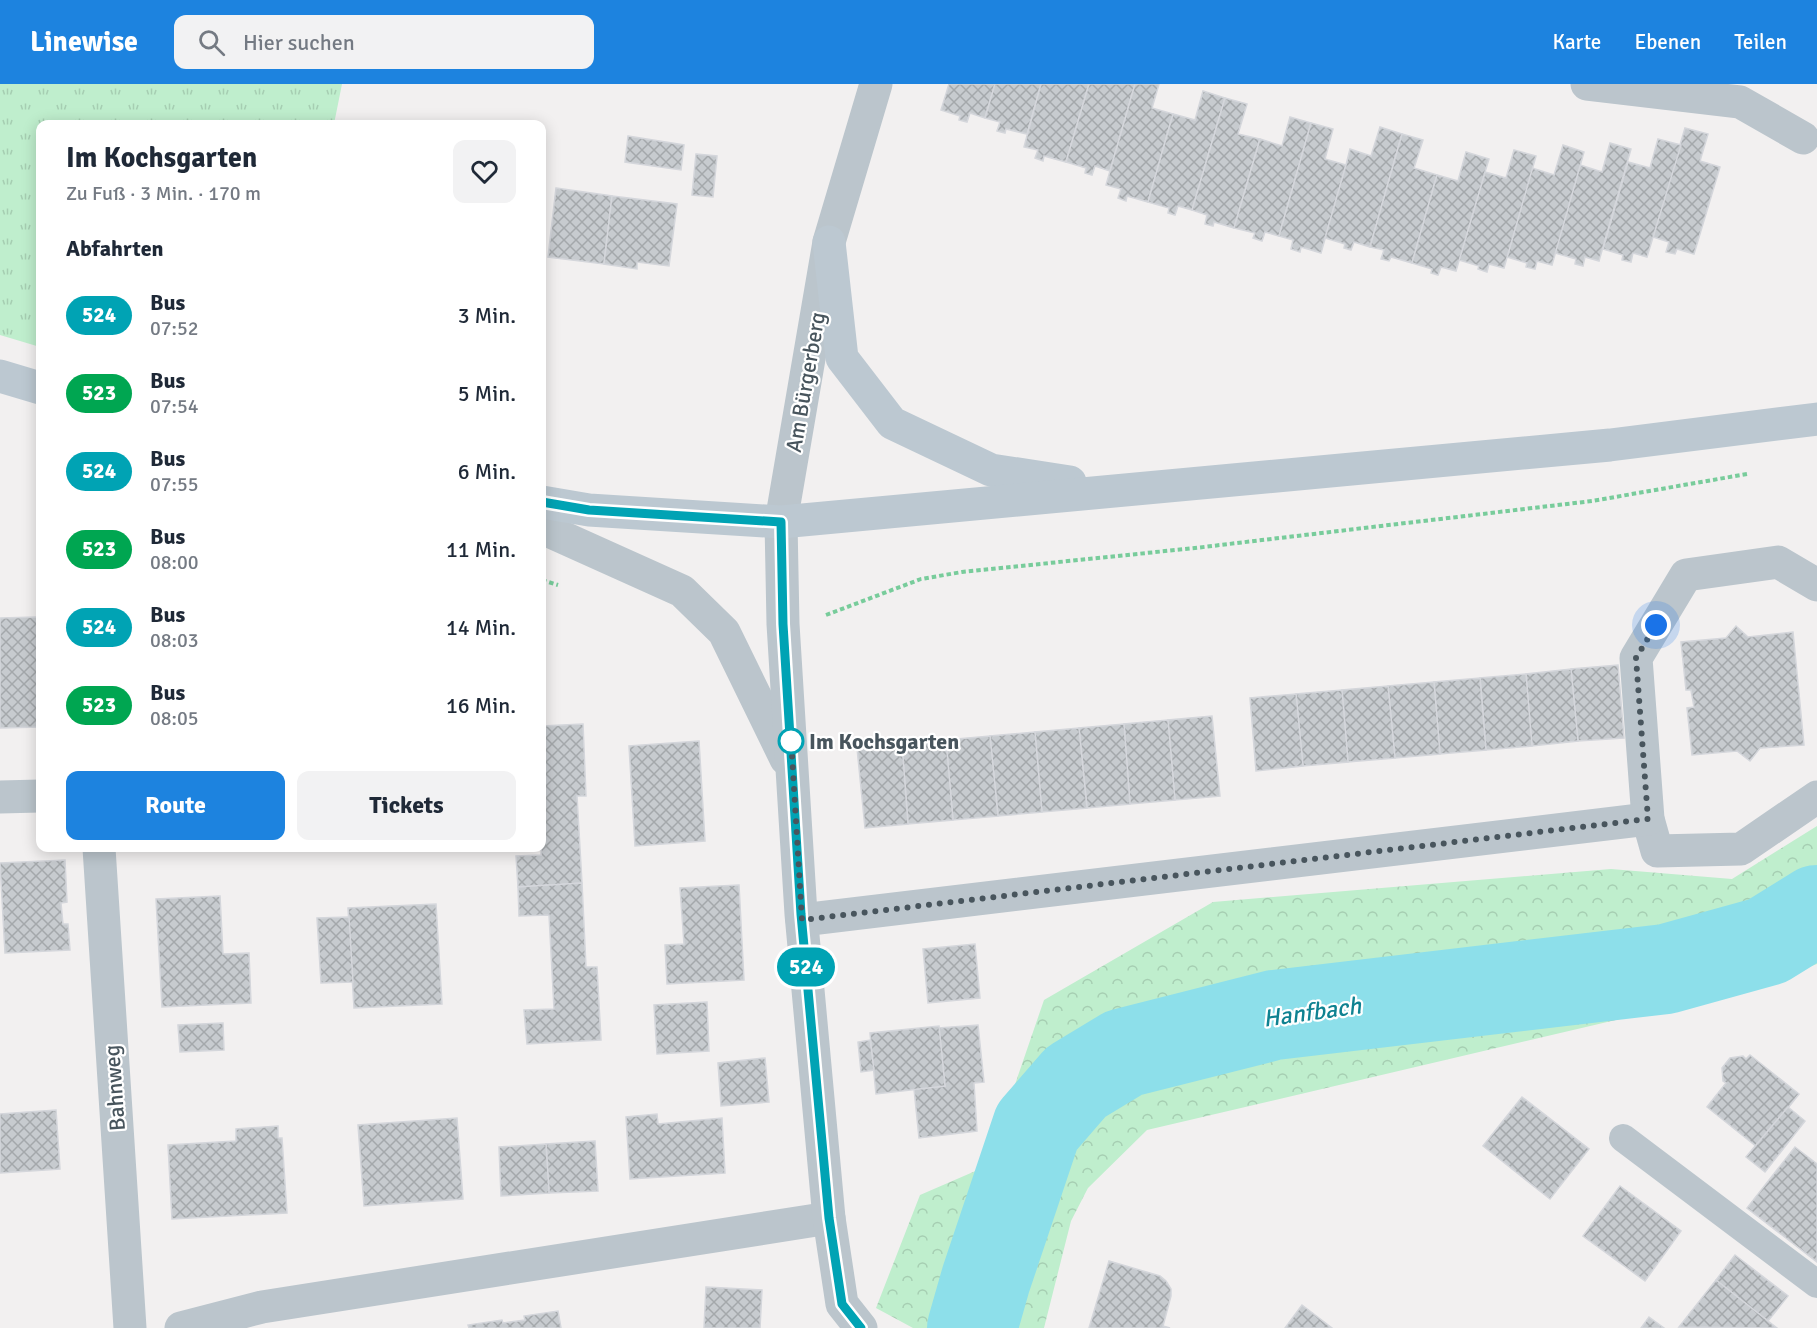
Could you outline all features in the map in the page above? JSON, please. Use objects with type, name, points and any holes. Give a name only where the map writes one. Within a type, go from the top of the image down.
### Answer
[{"type":"main road","name":"Am Bürgerberg","points":[[828,242],[842,358],[892,423],[991,470],[1122,490]]},
{"type":"main road","points":[[0,376],[36,387]]},
{"type":"main road","points":[[546,503],[589,510],[781,522],[1610,445],[1817,419]]},
{"type":"street","name":"Am Bürgerberg","points":[[861,1328],[842,1304],[829,1218],[802,920],[783,624],[781,522],[828,242],[876,84]]},
{"type":"street","points":[[1587,84],[1740,102],[1803,138]]},
{"type":"street","points":[[546,530],[682,591],[724,632],[792,771]]},
{"type":"street","points":[[1817,585],[1778,562],[1686,575],[1636,658],[1648,819],[1657,851],[1741,849],[1817,797]]},
{"type":"street","points":[[0,798],[36,796]]},
{"type":"street","points":[[802,920],[1648,819]]},
{"type":"street","name":"Bahnweg","points":[[99,852],[130,1328]]},
{"type":"street","points":[[181,1328],[262,1307],[829,1218]]},
{"type":"lane","points":[[1623,1138],[1817,1284]]},
{"type":"path","points":[[962,572],[1195,548],[1592,501],[1758,472]]},
{"type":"green space","points":[[0,84],[342,84],[335,120],[36,120],[36,346],[0,335]]},
{"type":"green space","points":[[1817,826],[1817,964],[1748,989],[1147,1130],[1088,1188],[1071,1221],[1044,1328],[913,1328],[876,1308],[920,1195],[987,1166],[1044,1000],[1213,902],[1611,869],[1732,879]]},
{"type":"building","points":[[949,84],[995,84],[985,118],[970,113],[967,122],[959,120],[960,116],[941,110]]},
{"type":"building","points":[[995,84],[1041,84],[1027,134],[1006,129],[1005,133],[997,131],[1000,122],[985,118]]},
{"type":"building","points":[[1041,84],[1089,84],[1066,162],[1044,156],[1043,161],[1035,158],[1038,150],[1024,147]]},
{"type":"building","points":[[1089,84],[1135,84],[1110,171],[1095,166],[1092,175],[1085,173],[1086,168],[1066,162]]},
{"type":"building","points":[[1135,84],[1159,84],[1152,108],[1173,114],[1148,202],[1127,196],[1126,201],[1118,198],[1121,189],[1106,185]]},
{"type":"building","points":[[1203,91],[1225,98],[1192,210],[1178,206],[1175,215],[1168,213],[1169,208],[1148,202],[1173,114],[1195,120]]},
{"type":"building","points":[[1225,98],[1247,104],[1238,134],[1260,139],[1234,228],[1214,222],[1213,226],[1205,224],[1207,215],[1192,210]]},
{"type":"building","points":[[1290,117],[1311,123],[1279,236],[1265,232],[1262,241],[1253,238],[1255,233],[1234,228],[1260,139],[1282,146]]},
{"type":"building","points":[[1311,123],[1333,129],[1325,159],[1346,165],[1321,253],[1301,247],[1300,252],[1291,249],[1293,240],[1279,236]]},
{"type":"building","points":[[1380,127],[1402,134],[1370,247],[1354,242],[1351,250],[1344,248],[1345,244],[1325,238],[1350,149],[1371,156]]},
{"type":"building","points":[[1685,128],[1708,134],[1700,161],[1720,167],[1694,254],[1677,249],[1675,254],[1666,252],[1669,242],[1653,237]]},
{"type":"building","points":[[1402,134],[1423,140],[1414,168],[1437,175],[1412,263],[1391,257],[1389,261],[1381,259],[1384,250],[1370,247]]},
{"type":"building","points":[[628,136],[684,145],[681,170],[625,162]]},
{"type":"building","points":[[1658,139],[1681,145],[1647,257],[1633,253],[1631,262],[1622,260],[1623,255],[1603,249],[1628,162],[1650,168]]},
{"type":"building","points":[[1610,143],[1631,149],[1599,261],[1585,257],[1583,266],[1575,264],[1576,259],[1555,253],[1580,165],[1602,172]]},
{"type":"building","points":[[1563,145],[1584,152],[1552,265],[1537,261],[1535,269],[1526,267],[1527,263],[1507,257],[1532,168],[1554,175]]},
{"type":"building","points":[[1514,150],[1536,156],[1504,268],[1489,264],[1487,272],[1478,269],[1479,266],[1459,260],[1485,172],[1506,178]]},
{"type":"building","points":[[1466,152],[1489,159],[1456,271],[1441,267],[1438,275],[1431,273],[1432,269],[1412,263],[1437,175],[1458,181]]},
{"type":"building","points":[[696,154],[717,156],[713,197],[692,195]]},
{"type":"building","points":[[556,188],[612,196],[604,264],[548,257]]},
{"type":"building","points":[[612,196],[677,204],[669,266],[637,262],[637,269],[604,264]]},
{"type":"building","points":[[36,617],[36,727],[0,728],[0,618]]},
{"type":"building","points":[[1736,626],[1748,637],[1793,632],[1804,745],[1760,748],[1750,761],[1737,751],[1692,755],[1687,708],[1694,707],[1691,690],[1686,690],[1681,642],[1726,638]]},
{"type":"building","points":[[1618,665],[1624,738],[1578,741],[1571,669]]},
{"type":"building","points":[[1571,669],[1578,741],[1532,746],[1526,674]]},
{"type":"building","points":[[1526,674],[1532,746],[1486,750],[1480,678]]},
{"type":"building","points":[[1480,678],[1486,750],[1440,754],[1434,682]]},
{"type":"building","points":[[1434,682],[1440,754],[1395,758],[1388,686]]},
{"type":"building","points":[[1388,686],[1395,758],[1348,762],[1342,690]]},
{"type":"building","points":[[1342,690],[1348,762],[1303,766],[1296,694]]},
{"type":"building","points":[[1296,694],[1303,766],[1256,771],[1250,698]]},
{"type":"building","points":[[1212,716],[1220,796],[1175,800],[1168,720]]},
{"type":"building","points":[[1168,720],[1175,800],[1130,804],[1124,724]]},
{"type":"building","points":[[583,724],[586,796],[577,796],[582,883],[518,887],[516,856],[541,855],[541,852],[546,852],[546,726]]},
{"type":"building","points":[[1124,724],[1130,804],[1087,808],[1079,728]]},
{"type":"building","points":[[1079,728],[1087,808],[1042,812],[1035,732]]},
{"type":"building","points":[[1035,732],[1042,812],[998,816],[990,736]]},
{"type":"building","points":[[990,736],[998,816],[953,820],[946,740]]},
{"type":"building","points":[[946,740],[953,820],[908,824],[902,744]]},
{"type":"building","points":[[699,741],[705,841],[635,846],[629,746]]},
{"type":"building","points":[[902,744],[908,824],[865,828],[857,748]]},
{"type":"building","points":[[65,860],[67,902],[61,903],[63,924],[68,924],[70,950],[5,953],[0,863]]},
{"type":"building","points":[[582,883],[586,967],[597,967],[601,1040],[527,1044],[524,1010],[554,1009],[549,915],[519,916],[518,887]]},
{"type":"building","points":[[739,885],[744,980],[667,984],[665,945],[684,944],[680,888]]},
{"type":"building","points":[[220,896],[223,954],[249,953],[251,1003],[162,1007],[156,899]]},
{"type":"building","points":[[436,904],[442,1004],[354,1008],[348,908]]},
{"type":"building","points":[[349,917],[353,982],[321,983],[317,918]]},
{"type":"building","points":[[975,944],[980,998],[928,1003],[923,949]]},
{"type":"building","points":[[707,1002],[709,1051],[657,1054],[654,1005]]},
{"type":"building","points":[[223,1023],[224,1050],[180,1052],[178,1025]]},
{"type":"building","points":[[978,1025],[984,1082],[974,1083],[977,1131],[919,1138],[914,1089],[945,1086],[939,1028]]},
{"type":"building","points":[[939,1026],[945,1086],[876,1094],[870,1033]]},
{"type":"building","points":[[870,1040],[874,1070],[861,1072],[858,1042]]},
{"type":"building","points":[[1750,1055],[1799,1094],[1757,1147],[1707,1107],[1726,1083],[1723,1081],[1722,1068],[1730,1058],[1743,1056],[1746,1059]]},
{"type":"building","points":[[765,1058],[769,1102],[721,1106],[718,1063]]},
{"type":"building","points":[[1522,1097],[1589,1149],[1550,1199],[1483,1146]]},
{"type":"building","points":[[1788,1107],[1805,1121],[1765,1172],[1746,1157]]},
{"type":"building","points":[[56,1110],[60,1169],[0,1173],[0,1114]]},
{"type":"building","points":[[657,1114],[658,1124],[722,1118],[725,1173],[630,1179],[626,1117]]},
{"type":"building","points":[[457,1118],[463,1199],[364,1206],[358,1125]]},
{"type":"building","points":[[278,1126],[278,1138],[282,1138],[287,1213],[172,1219],[168,1145],[236,1141],[236,1129]]},
{"type":"building","points":[[595,1141],[598,1191],[549,1193],[546,1144]]},
{"type":"building","points":[[546,1144],[549,1193],[501,1196],[499,1147]]},
{"type":"building","points":[[1795,1147],[1817,1164],[1817,1262],[1747,1208]]},
{"type":"building","points":[[1620,1186],[1681,1231],[1645,1281],[1583,1236]]},
{"type":"building","points":[[1735,1255],[1788,1296],[1768,1321],[1716,1280]]},
{"type":"building","points":[[1109,1261],[1160,1276],[1166,1281],[1171,1289],[1171,1296],[1163,1326],[1170,1328],[1089,1328]]},
{"type":"building","points":[[1716,1280],[1768,1321],[1777,1328],[1679,1327]]},
{"type":"building","points":[[706,1287],[762,1290],[760,1328],[704,1328]]},
{"type":"building","points":[[1302,1305],[1332,1328],[1285,1328]]},
{"type":"building","points":[[558,1311],[561,1328],[469,1328],[468,1325],[502,1320],[503,1323],[525,1320],[524,1316]]},
{"type":"building","points":[[1649,1317],[1664,1328],[1641,1328]]},
{"type":"waterway","name":"Hanfbach","points":[[972,1328],[1037,1127],[1076,1082],[1124,1053],[1274,1015],[1666,969],[1767,941],[1817,910]]},
{"type":"bus line","name":"524","points":[[546,503],[589,510],[781,522],[783,624],[801,914],[829,1218],[842,1304],[861,1328]]},
{"type":"place","name":"Im Kochsgarten","points":[[791,741]]},
{"type":"route","points":[[791,741],[791,738],[802,920],[1648,819],[1636,658],[1656,625]]}]
